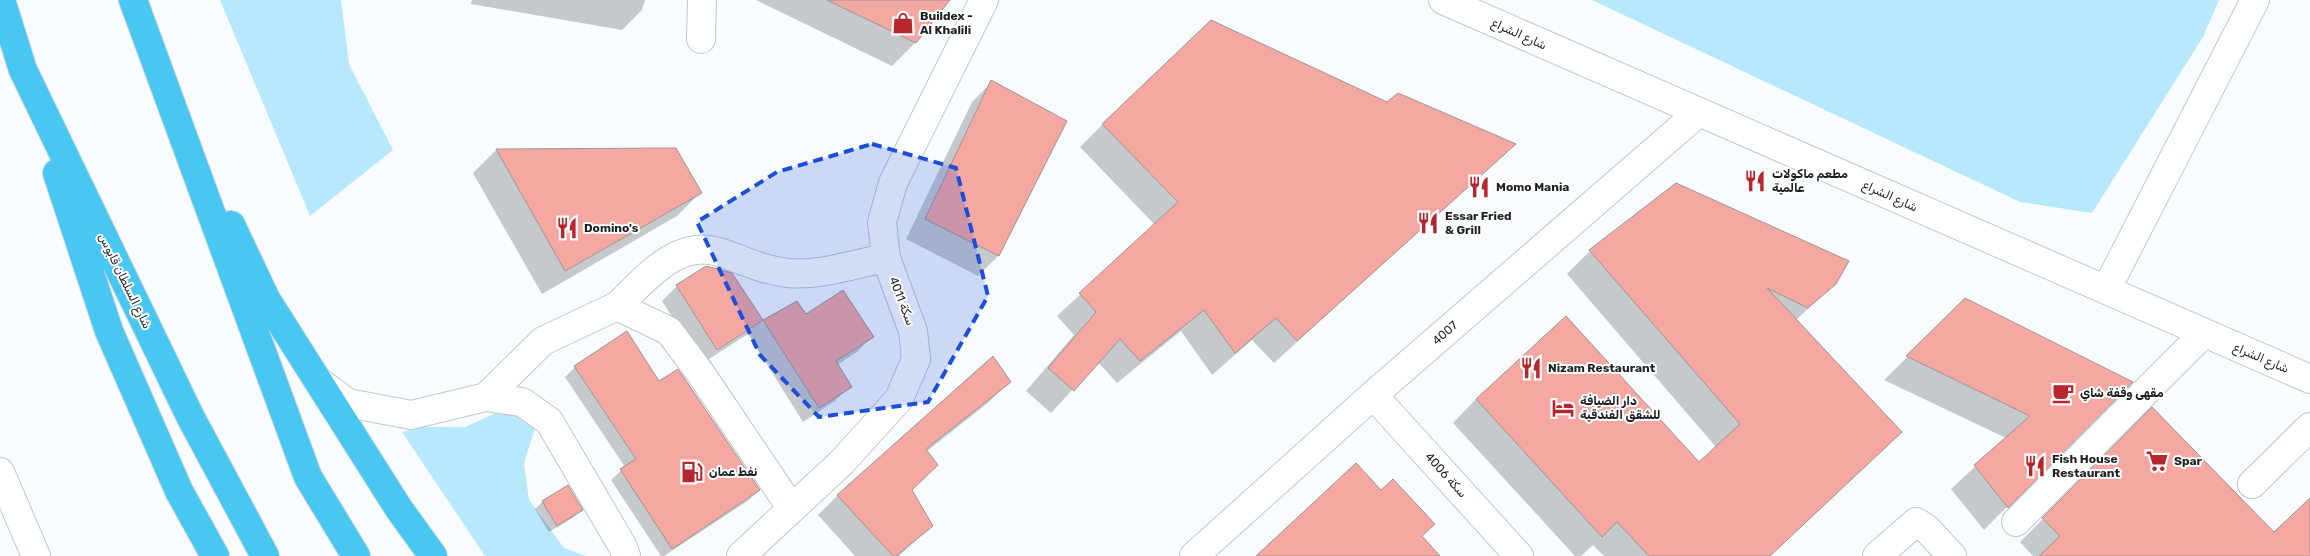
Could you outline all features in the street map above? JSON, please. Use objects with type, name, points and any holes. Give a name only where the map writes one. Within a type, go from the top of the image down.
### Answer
[{"type":"highway","name":"شارع السلطان قابوس","points":[[1,0],[23,70],[191,418],[265,556]]},
{"type":"highway","points":[[133,0],[308,477],[356,556]]},
{"type":"highway","points":[[156,67],[266,299],[399,508],[433,556]]},
{"type":"highway","points":[[23,70],[109,331],[179,492],[215,556]]},
{"type":"street","points":[[701,39],[702,0]]},
{"type":"street","name":"سكة 4011","points":[[742,556],[842,462],[899,398],[916,359],[913,331],[886,258],[882,222],[893,183],[984,0]]},
{"type":"street","name":"شارع الشراع","points":[[1443,0],[1698,113],[2310,378]]},
{"type":"street","points":[[2106,290],[2255,0]]},
{"type":"street","name":"4007","points":[[1194,556],[1373,395],[1698,113]]},
{"type":"street","points":[[486,397],[543,341],[617,306],[669,258],[697,249],[718,252],[751,266],[788,273],[816,272],[886,258]]},
{"type":"street","points":[[617,306],[669,331],[701,374],[792,509]]},
{"type":"street","points":[[2016,522],[2204,333]]},
{"type":"street","points":[[318,381],[348,403],[411,416],[486,397],[522,402],[549,421],[623,547],[626,556]]},
{"type":"street","name":"سكة 4006","points":[[1373,395],[1519,556]]},
{"type":"street","points":[[2252,484],[2310,428]]},
{"type":"street","points":[[0,472],[36,556]]},
{"type":"street","points":[[1877,556],[1916,522],[1926,528],[1952,556]]},
{"type":"highlighted area","points":[[872,144],[956,168],[988,296],[928,402],[819,417],[760,355],[697,222],[777,172]]},
{"type":"shaded area","points":[[220,0],[341,0],[349,64],[393,150],[310,216]]},
{"type":"shaded area","points":[[1592,0],[2219,0],[2203,37],[2092,213],[2020,202]]},
{"type":"shaded area","points":[[505,409],[537,422],[524,463],[529,500],[564,548],[586,556],[485,556],[402,432],[420,427],[465,427]]},
{"type":"building","name":"Buildex - Al Khalili","points":[[827,0],[950,0],[916,43]]},
{"type":"building","points":[[1211,20],[1387,102],[1398,93],[1516,144],[1297,341],[1276,318],[1235,353],[1204,310],[1140,361],[1120,339],[1074,391],[1048,368],[1096,312],[1079,293],[1178,202],[1102,124]]},
{"type":"building","points":[[991,80],[1067,121],[999,256],[925,219]]},
{"type":"building","points":[[676,148],[702,193],[565,271],[496,149]]},
{"type":"building","points":[[1676,183],[1849,261],[1836,284],[1808,308],[1767,288],[1902,432],[1770,556],[1649,556],[1617,522],[1602,537],[1476,399],[1566,316],[1699,462],[1740,424],[1589,250]]},
{"type":"building","points":[[706,266],[732,273],[763,320],[717,350],[676,285]]},
{"type":"building","points":[[843,290],[874,337],[836,361],[852,387],[819,408],[763,320],[797,301],[806,314]]},
{"type":"building","points":[[1965,298],[2133,382],[2008,508],[1974,465],[2030,416],[1906,356]]},
{"type":"building","points":[[627,331],[659,381],[678,369],[760,490],[672,549],[620,469],[636,459],[574,366]]},
{"type":"building","points":[[993,356],[1011,382],[926,449],[938,465],[912,490],[933,526],[896,556],[893,556],[837,495]]},
{"type":"building","name":"Spar","points":[[2152,407],[2274,532],[2310,498],[2310,556],[2039,556],[2060,536],[2042,518]]},
{"type":"building","points":[[1356,463],[1381,490],[1393,479],[1435,524],[1422,536],[1440,556],[1256,556]]},
{"type":"building","points":[[568,485],[583,510],[557,526],[542,501]]},
{"type":"place","name":"Buildex - Al Khalili","points":[[903,23]]},
{"type":"place","name":"مطعم ماكولات عالمية","points":[[1755,181]]},
{"type":"place","name":"Momo Mania","points":[[1479,187]]},
{"type":"place","name":"Essar Fried & Grill","points":[[1428,223]]},
{"type":"place","name":"Domino's","points":[[567,228]]},
{"type":"place","name":"Nizam Restaurant","points":[[1531,368]]},
{"type":"place","name":"مقهى وقفة شاي","points":[[2063,393]]},
{"type":"place","name":"دار الضيافة للشقق الفندقية","points":[[1563,408]]},
{"type":"place","name":"Spar","points":[[2157,461]]},
{"type":"place","name":"Fish House Restaurant","points":[[2035,466]]},
{"type":"place","name":"نفط عمان","points":[[692,472]]}]
